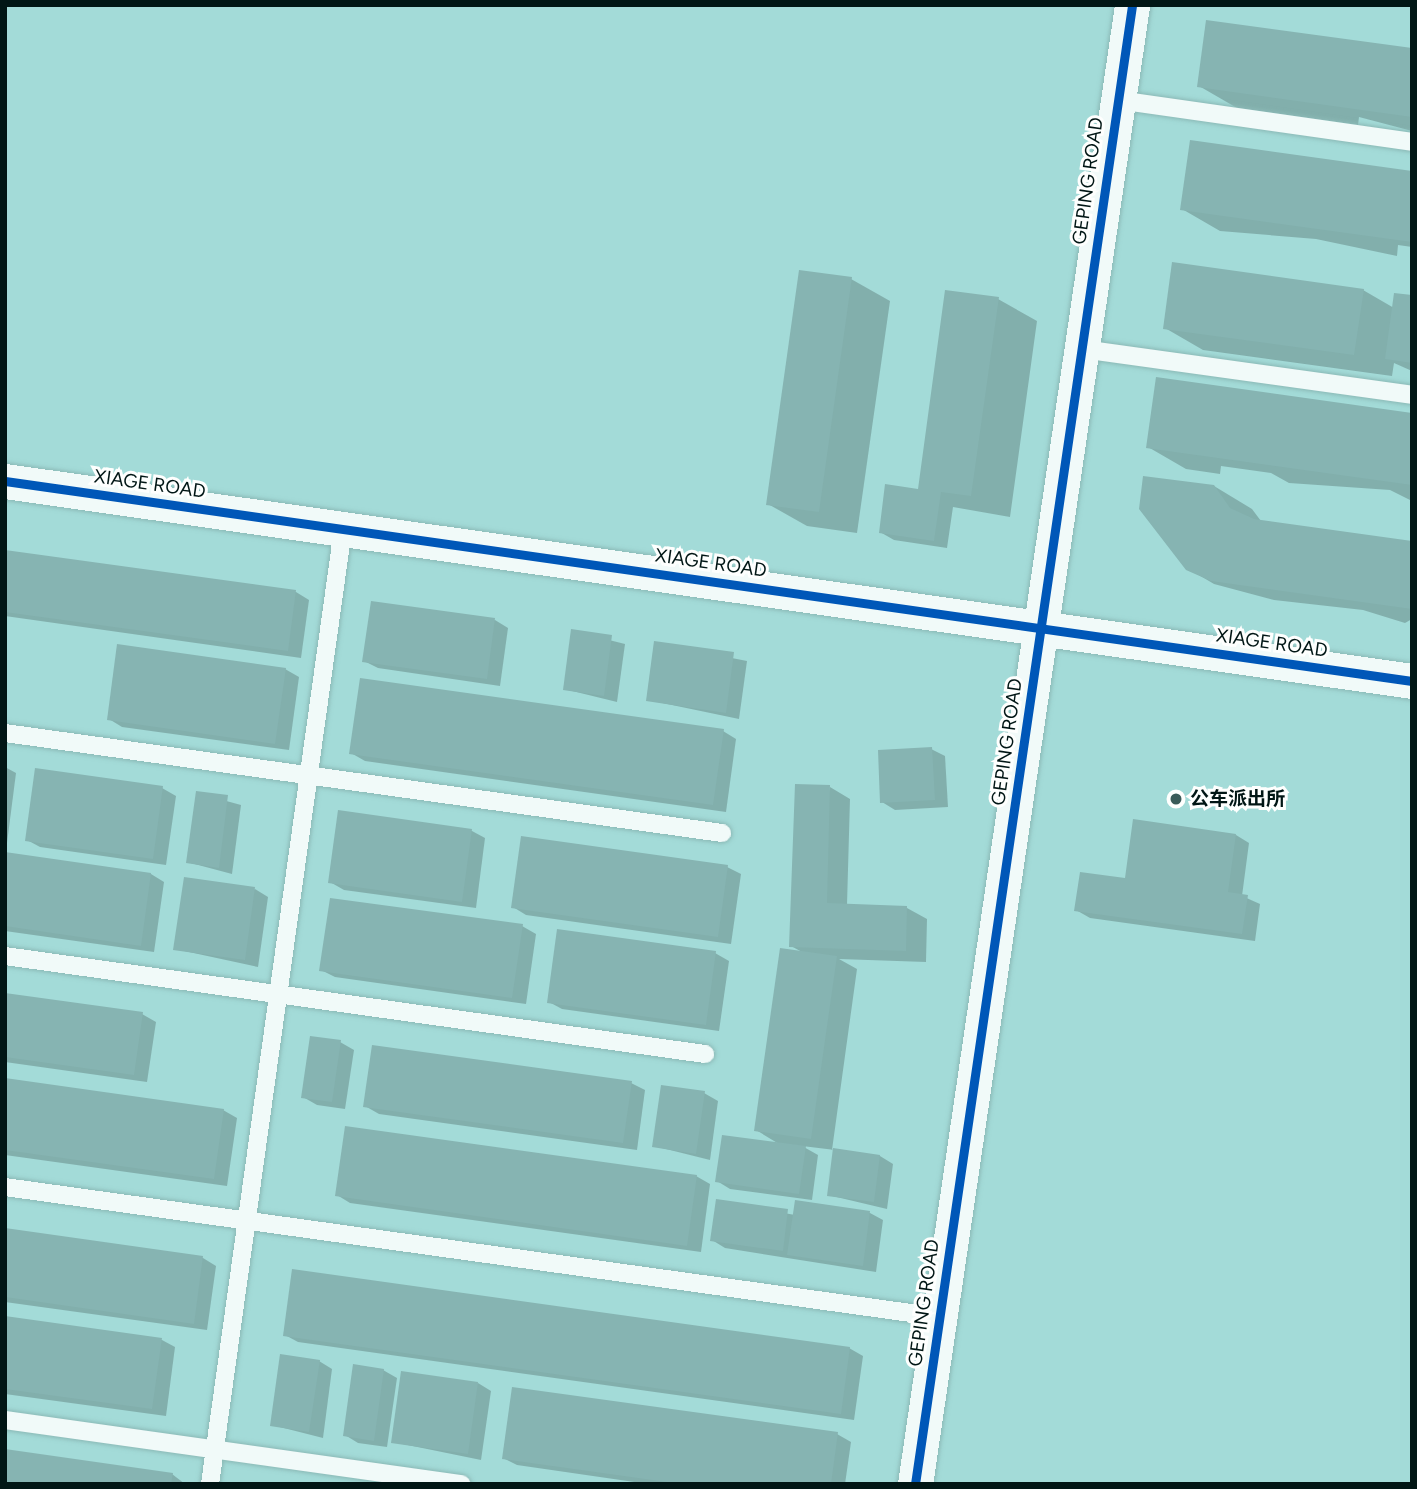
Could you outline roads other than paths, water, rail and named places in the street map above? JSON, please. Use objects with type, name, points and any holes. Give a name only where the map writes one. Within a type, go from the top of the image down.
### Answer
[{"type":"street","name":"GEPING ROAD","points":[[915,1484],[1132,5]]},
{"type":"street","name":"XIAGE ROAD","points":[[5,481],[1412,681]]},
{"type":"lane","points":[[1118,100],[1412,142]]},
{"type":"lane","points":[[1082,349],[1412,395]]},
{"type":"lane","points":[[209,1484],[343,529]]},
{"type":"lane","points":[[5,733],[722,833]]},
{"type":"lane","points":[[5,956],[705,1054]]},
{"type":"lane","points":[[5,1187],[939,1317]]},
{"type":"lane","points":[[5,1420],[462,1484]]},
{"type":"place","name":"公车派出所","points":[[1176,799]]}]
